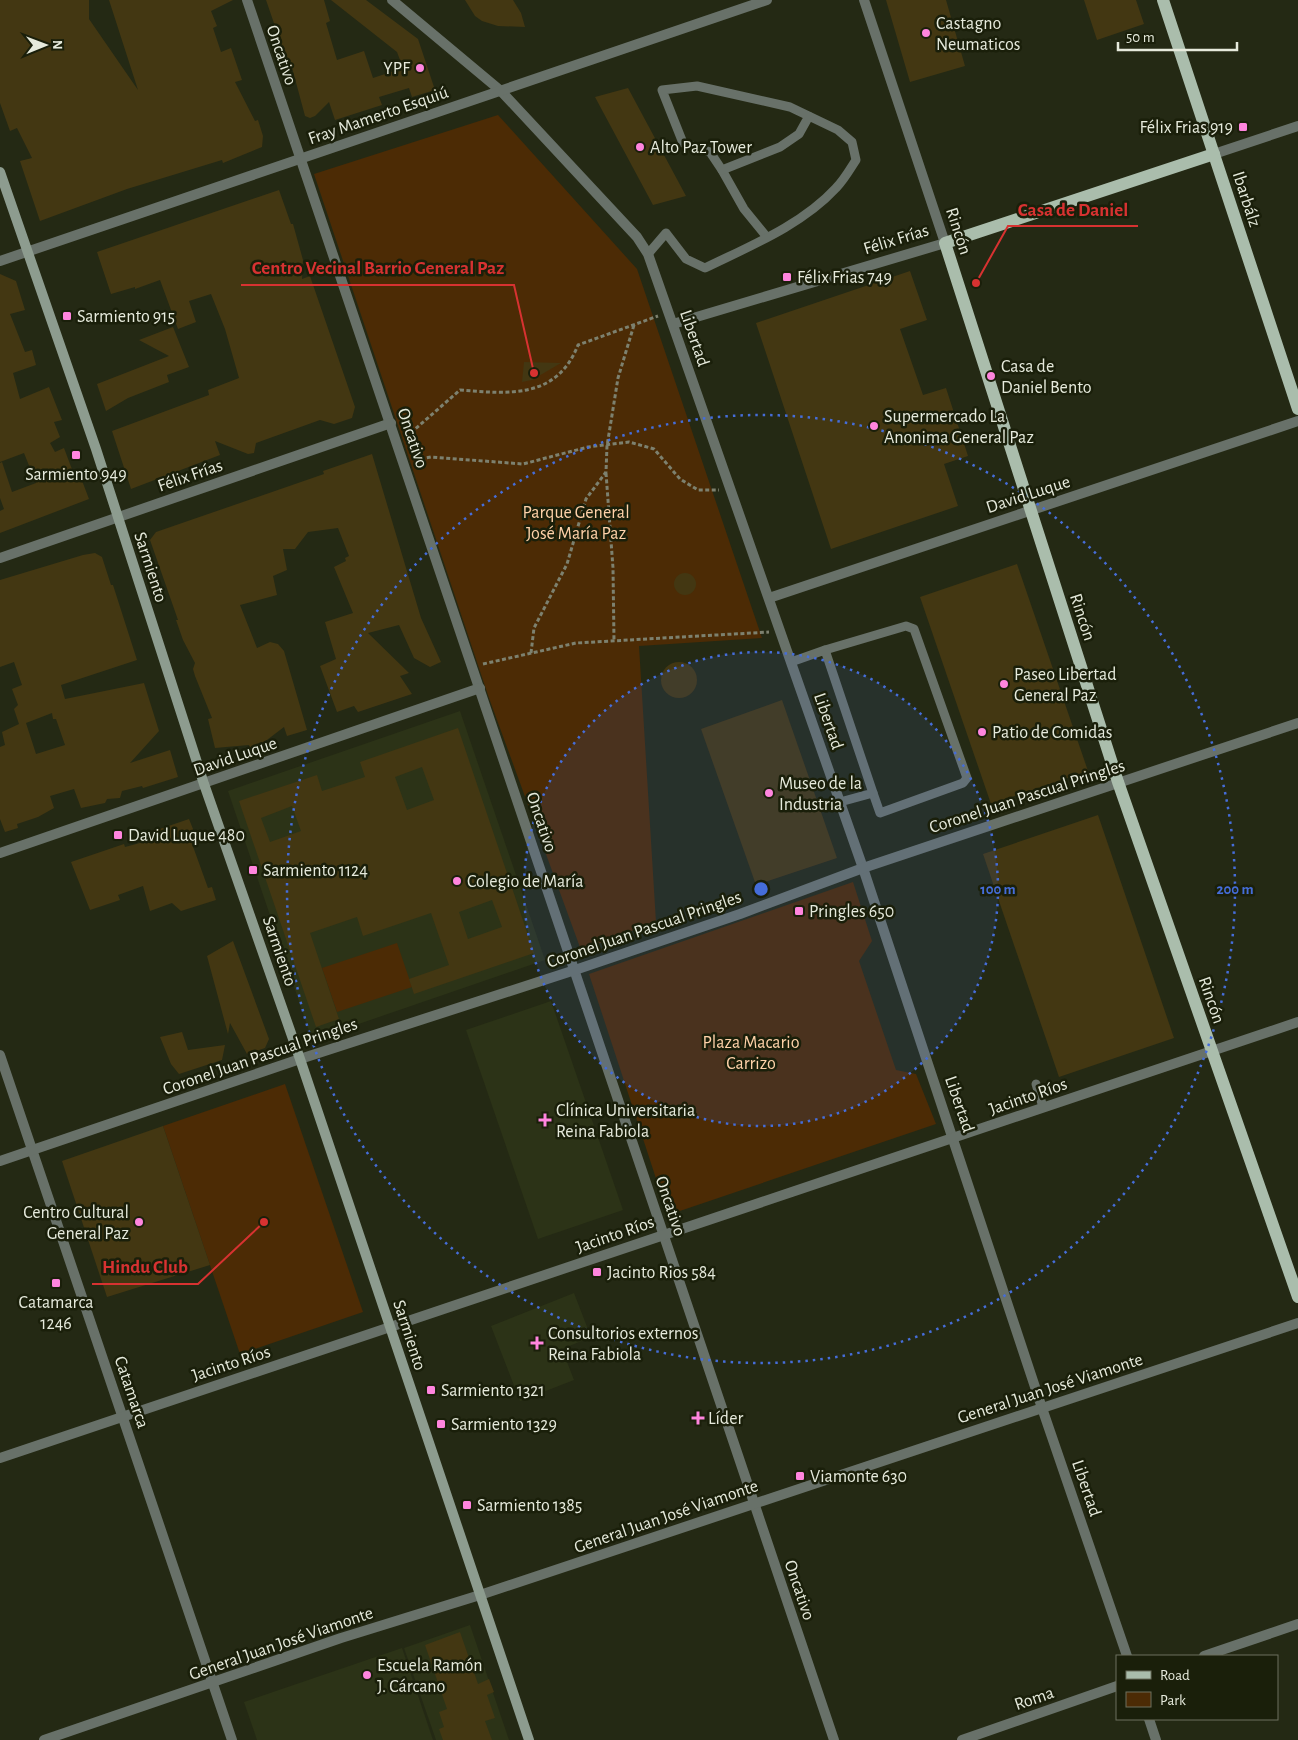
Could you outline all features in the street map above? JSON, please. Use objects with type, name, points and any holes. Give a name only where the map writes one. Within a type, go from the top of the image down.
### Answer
[{"type":"main road","name":"Ibarbálz","points":[[1163,0],[1298,410]]},
{"type":"main road","name":"Félix Frías","points":[[945,243],[1214,154]]},
{"type":"main road","name":"Sarmiento","points":[[0,172],[119,519],[204,784],[300,1059],[529,1740]]},
{"type":"main road","name":"Rincón","points":[[945,243],[1118,782],[1298,1297]]},
{"type":"street","name":"Oncativo","points":[[247,0],[834,1740]]},
{"type":"street","name":"Libertad","points":[[392,0],[501,91],[637,238],[648,254],[863,868],[1042,1408],[1127,1655]]},
{"type":"street","name":"Fray Mamerto Esquiú","points":[[0,261],[767,0]]},
{"type":"street","name":"Rincón","points":[[864,0],[945,243]]},
{"type":"street","name":"Félix Frías","points":[[1214,154],[1298,126]]},
{"type":"street","name":"Félix Frías","points":[[673,324],[945,243]]},
{"type":"street","name":"David Luque","points":[[769,598],[1298,421]]},
{"type":"street","name":"Félix Frías","points":[[0,558],[119,519],[391,423]]},
{"type":"street","name":"David Luque","points":[[0,853],[480,688]]},
{"type":"street","name":"Coronel Juan Pascual Pringles","points":[[0,1161],[300,1059],[575,970],[731,917],[863,868],[1118,782],[1298,724]]},
{"type":"street","name":"Jacinto Ríos","points":[[0,1458],[1298,1022]]},
{"type":"street","name":"Catamarca","points":[[0,1055],[124,1416],[232,1740]]},
{"type":"street","name":"General Juan José Viamonte","points":[[44,1740],[213,1684],[342,1638],[480,1595],[1298,1323]]},
{"type":"street","points":[[1207,1655],[1298,1624]]},
{"type":"street","name":"Roma","points":[[962,1740],[1116,1686]]},
{"type":"street","points":[[1149,1720],[1156,1740]]},
{"type":"lane","points":[[648,254],[666,233],[686,259],[705,268],[766,236],[810,212],[837,188],[856,160],[852,142],[838,130],[790,107],[697,86],[662,90],[682,143],[710,152],[744,209],[766,236]]},
{"type":"lane","points":[[722,170],[780,147],[799,134],[809,116]]},
{"type":"lane","points":[[791,662],[825,650],[911,626],[914,629],[967,778],[963,783],[880,813],[825,650]]},
{"type":"lane","points":[[840,802],[873,793]]},
{"type":"lane","points":[[1036,1084],[1043,1108]]},
{"type":"path","points":[[398,444],[460,390],[508,394],[542,385],[555,379],[566,368],[578,344],[669,312]]},
{"type":"path","points":[[614,641],[613,568],[606,472],[607,446],[618,378],[634,325]]},
{"type":"path","points":[[404,462],[431,457],[523,464],[588,447],[629,442],[654,449],[680,480],[698,490],[731,490]]},
{"type":"path","points":[[531,654],[534,628],[567,564],[586,499],[606,472]]},
{"type":"path","points":[[472,667],[576,644],[780,631]]},
{"type":"shaded area","name":"Colegio de María","points":[[460,711],[545,960],[312,1040],[228,791]]},
{"type":"shaded area","name":"Clínica Universitaria Reina Fabiola","points":[[551,1001],[623,1210],[538,1239],[466,1030]]},
{"type":"shaded area","name":"Consultorios externos Reina Fabiola","points":[[574,1293],[591,1337],[562,1349],[574,1380],[520,1401],[491,1326]]},
{"type":"shaded area","points":[[470,1625],[509,1740],[436,1740],[404,1648]]},
{"type":"shaded area","name":"Escuela Ramón J. Cárcano","points":[[402,1648],[433,1740],[257,1740],[244,1702]]},
{"type":"green space","name":"Parque General José María Paz","points":[[498,115],[637,269],[762,638],[639,646],[656,922],[581,950],[489,698],[314,174]]},
{"type":"green space","name":"Plaza Macario Carrizo","points":[[853,882],[872,941],[859,961],[896,1070],[916,1074],[936,1124],[668,1215],[589,974]]},
{"type":"green space","points":[[397,943],[412,987],[337,1012],[322,968]]},
{"type":"green space","points":[[285,1084],[363,1312],[240,1354],[163,1126]]},
{"type":"building","points":[[0,0],[89,0],[89,19],[138,90],[109,0],[233,0],[211,11],[217,26],[213,28],[221,52],[231,48],[242,80],[235,82],[255,121],[258,120],[263,136],[262,147],[223,163],[222,160],[127,189],[40,221],[20,161],[32,158],[17,128],[10,131],[0,103]]},
{"type":"building","points":[[266,0],[324,0],[330,21],[326,23],[337,60],[364,51],[373,78],[403,68],[397,52],[331,0],[366,0],[418,39],[435,90],[412,97],[409,88],[379,97],[382,105],[335,120],[329,102],[315,116],[310,118],[305,116],[290,60],[287,61]]},
{"type":"building","points":[[465,0],[513,0],[521,13],[525,27],[498,26],[482,21],[475,16]]},
{"type":"building","name":"Castagno Neumaticos","points":[[886,0],[946,0],[965,66],[910,82]]},
{"type":"building","points":[[1084,0],[1136,0],[1144,24],[1097,40]]},
{"type":"building","name":"Alto Paz Tower","points":[[628,88],[686,196],[653,205],[595,97]]},
{"type":"building","points":[[279,190],[291,224],[293,224],[303,260],[302,279],[310,276],[355,407],[352,418],[334,424],[320,420],[256,443],[254,453],[248,454],[215,441],[220,455],[131,489],[112,431],[209,395],[208,390],[239,378],[225,329],[211,294],[189,301],[196,322],[178,329],[160,280],[135,289],[135,287],[111,294],[97,252]]},
{"type":"building","name":"Supermercado La Anonima General Paz","points":[[910,271],[927,320],[900,329],[923,395],[946,388],[968,456],[944,464],[958,506],[831,549],[756,323]]},
{"type":"building","points":[[0,274],[16,281],[25,310],[10,314],[25,352],[32,350],[36,365],[13,373],[20,399],[49,387],[62,420],[54,422],[60,437],[50,443],[55,452],[64,448],[76,480],[81,478],[89,499],[0,533],[0,511],[4,509],[0,498],[0,463],[2,462],[12,492],[36,483],[24,453],[0,462]]},
{"type":"building","points":[[173,327],[189,367],[167,375],[169,382],[128,398],[106,411],[97,384],[169,356],[139,340]]},
{"type":"building","points":[[524,362],[561,363],[532,380],[522,382]]},
{"type":"building","points":[[372,454],[421,618],[441,662],[430,667],[414,658],[399,625],[368,633],[409,673],[400,676],[412,694],[358,712],[354,706],[337,712],[320,666],[336,659],[325,622],[353,613],[334,567],[346,561],[345,558],[349,556],[338,528],[308,532],[295,549],[283,549],[287,570],[273,576],[277,595],[240,605],[257,648],[270,642],[278,644],[284,651],[307,730],[287,736],[284,727],[263,743],[250,748],[249,745],[215,748],[208,719],[212,718],[195,676],[193,669],[195,663],[183,640],[176,620],[178,620],[150,540],[156,532],[324,474],[323,471]]},
{"type":"building","points":[[95,553],[102,557],[137,660],[61,685],[65,699],[144,683],[159,731],[130,763],[170,750],[178,777],[143,788],[142,786],[122,791],[120,798],[107,799],[105,803],[81,808],[74,789],[50,796],[54,808],[38,817],[17,824],[18,828],[5,832],[0,819],[0,747],[5,745],[2,732],[19,724],[14,709],[18,705],[12,689],[22,685],[14,662],[0,667],[0,580]],"holes":[[[52,713],[53,719],[56,719],[65,745],[36,754],[26,723]]]},
{"type":"building","name":"Paseo Libertad General Paz","points":[[1017,564],[1088,771],[991,804],[920,597]]},
{"type":"building","points":[[685,573],[695,580],[696,584],[689,594],[685,595],[675,588],[674,584],[681,574]]},
{"type":"building","points":[[679,662],[691,668],[697,680],[691,692],[679,698],[667,692],[661,680],[667,668]]},
{"type":"building","name":"Museo de la Industria","points":[[782,700],[837,858],[756,885],[701,729]]},
{"type":"building","name":"Colegio de María","points":[[458,728],[534,953],[414,994],[409,979],[449,965],[431,913],[363,936],[357,917],[310,933],[339,1019],[316,1027],[239,801],[317,775],[322,791],[365,777],[360,762]],"holes":[[[422,767],[434,800],[407,810],[395,777]],[[292,806],[301,831],[270,842],[261,818]],[[492,900],[502,927],[468,939],[459,912]]]},
{"type":"building","points":[[1098,815],[1174,1038],[1059,1077],[983,854]]},
{"type":"building","points":[[189,819],[197,839],[191,841],[208,888],[212,887],[216,900],[181,911],[172,903],[150,911],[143,886],[118,895],[120,900],[90,910],[71,862],[124,844],[125,847],[151,840],[148,833]]},
{"type":"building","points":[[233,941],[269,1039],[265,1048],[247,1054],[230,1023],[228,1034],[207,956]]},
{"type":"building","points":[[182,1032],[188,1050],[225,1045],[222,1060],[179,1074],[171,1064],[160,1037]]},
{"type":"building","name":"Centro Cultural General Paz","points":[[163,1126],[210,1265],[107,1297],[62,1161]]},
{"type":"building","points":[[460,1632],[478,1684],[489,1679],[494,1692],[487,1695],[495,1718],[485,1721],[492,1740],[443,1740],[439,1729],[444,1727],[439,1712],[447,1709],[425,1645]]},
{"type":"place","name":"Castagno Neumaticos","points":[[926,33]]},
{"type":"place","name":"YPF","points":[[420,68]]},
{"type":"place","name":"Félix Frias 919","points":[[1243,127]]},
{"type":"place","name":"Alto Paz Tower","points":[[640,147]]},
{"type":"place","name":"Félix Frias 749","points":[[787,277]]},
{"type":"place","name":"Casa de Daniel","points":[[976,283]]},
{"type":"place","name":"Sarmiento 915","points":[[67,316]]},
{"type":"place","name":"Centro Vecinal Barrio General Paz","points":[[534,373]]},
{"type":"place","name":"Casa de Daniel Bento","points":[[991,376]]},
{"type":"place","name":"Supermercado La Anonima General Paz","points":[[874,426]]},
{"type":"place","name":"Sarmiento 949","points":[[76,455]]},
{"type":"place","name":"Paseo Libertad General Paz","points":[[1004,684]]},
{"type":"place","name":"Patio de Comidas","points":[[982,732]]},
{"type":"place","name":"Museo de la Industria","points":[[769,793]]},
{"type":"place","name":"David Luque 480","points":[[118,835]]},
{"type":"place","name":"Sarmiento 1124","points":[[253,870]]},
{"type":"place","name":"Colegio de María","points":[[457,881]]},
{"type":"place","name":"Pringles 650","points":[[799,911]]},
{"type":"place","name":"Clínica Universitaria Reina Fabiola","points":[[545,1120]]},
{"type":"place","name":"Centro Cultural General Paz","points":[[139,1222]]},
{"type":"place","name":"Hindu Club","points":[[264,1222]]},
{"type":"place","name":"Jacinto Rios 584","points":[[597,1272]]},
{"type":"place","name":"Catamarca 1246","points":[[56,1283]]},
{"type":"place","name":"Consultorios externos Reina Fabiola","points":[[537,1343]]},
{"type":"place","name":"Sarmiento 1321","points":[[431,1390]]},
{"type":"place","name":"Líder","points":[[698,1418]]},
{"type":"place","name":"Sarmiento 1329","points":[[441,1424]]},
{"type":"place","name":"Viamonte 630","points":[[800,1476]]},
{"type":"place","name":"Sarmiento 1385","points":[[467,1505]]},
{"type":"place","name":"Escuela Ramón J. Cárcano","points":[[367,1675]]}]
